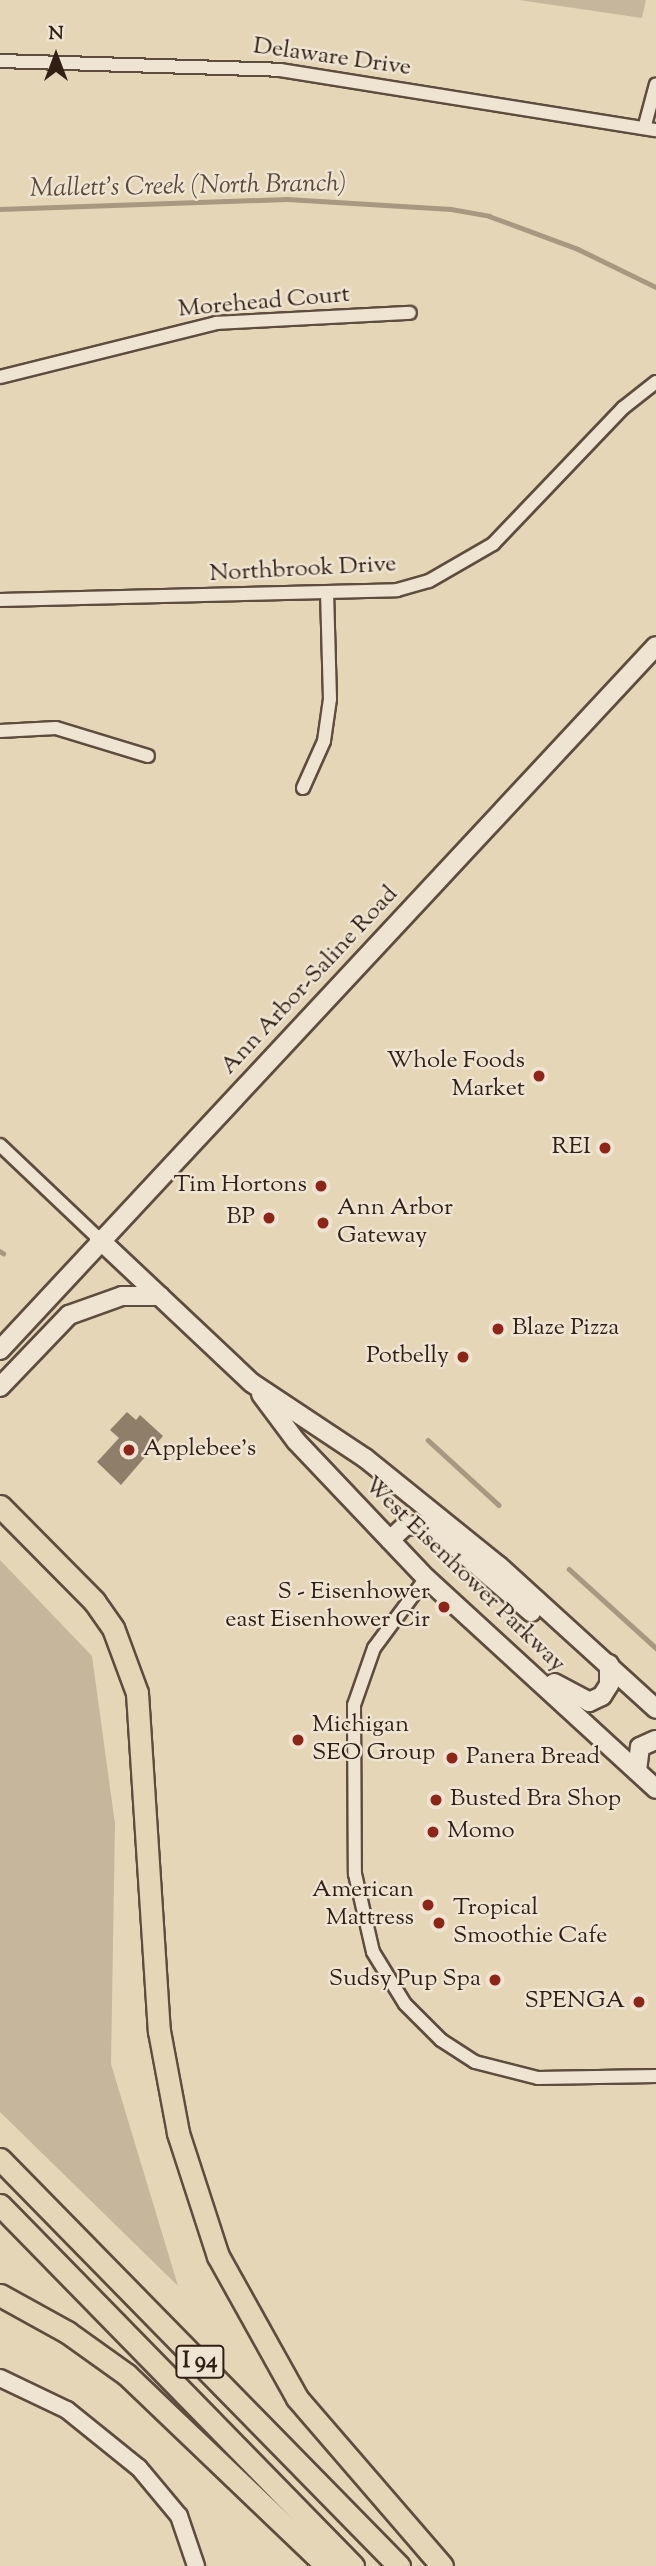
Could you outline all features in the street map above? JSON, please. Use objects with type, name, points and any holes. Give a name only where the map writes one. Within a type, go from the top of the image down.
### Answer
[{"type":"highway","points":[[0,1506],[94,1601],[113,1628],[137,1693],[159,2031],[178,2133],[218,2256],[297,2399],[442,2566]]},
{"type":"highway","name":"I 94","points":[[0,2159],[399,2566]]},
{"type":"highway","name":"I 94","points":[[0,2205],[353,2566]]},
{"type":"highway","points":[[0,2295],[67,2332],[127,2375],[327,2566]]},
{"type":"main road","name":"Ann Arbor-Saline Road","points":[[0,1350],[99,1240],[656,646]]},
{"type":"main road","name":"West Eisenhower Parkway","points":[[99,1240],[252,1383],[296,1441],[426,1578],[656,1788]]},
{"type":"main road","points":[[0,1387],[69,1315],[122,1296],[160,1296]]},
{"type":"main road","name":"West Eisenhower Parkway","points":[[252,1383],[365,1458],[499,1566],[656,1709]]},
{"type":"main road","points":[[390,1540],[405,1526],[429,1524],[550,1628],[570,1633]]},
{"type":"main road","points":[[457,1606],[475,1610],[577,1699],[602,1696],[609,1664]]},
{"type":"main road","points":[[637,1771],[640,1746],[656,1740]]},
{"type":"street","name":"Delaware Drive","points":[[0,61],[280,70],[651,128]]},
{"type":"street","points":[[651,128],[656,84]]},
{"type":"street","name":"Morehead Court","points":[[0,377],[216,323],[410,313]]},
{"type":"street","name":"Northbrook Drive","points":[[0,600],[397,590],[429,580],[493,544],[623,408],[656,382]]},
{"type":"street","points":[[303,788],[324,741],[330,699],[327,593]]},
{"type":"street","points":[[0,730],[56,728],[148,756]]},
{"type":"street","points":[[0,1145],[99,1240]]},
{"type":"street","points":[[426,1578],[374,1648],[354,1706],[355,1874],[373,1952],[405,2004],[441,2040],[475,2062],[538,2078],[656,2076]]},
{"type":"street","points":[[0,2378],[67,2410],[139,2468],[179,2516],[197,2566]]},
{"type":"shaded area","points":[[519,0],[646,0],[642,18]]},
{"type":"shaded area","points":[[0,1560],[92,1656],[115,1824],[111,2064],[178,2286],[0,2112]]},
{"type":"building","name":"Applebee's","points":[[127,1412],[136,1420],[140,1415],[163,1436],[121,1485],[97,1462],[119,1438],[110,1430]]},
{"type":"waterway","name":"Mallett's Creek (North Branch)","points":[[0,209],[287,199],[451,209],[489,216],[578,249],[656,287]]},
{"type":"waterway","points":[[428,1440],[499,1505]]},
{"type":"waterway","points":[[569,1569],[656,1648]]},
{"type":"place","name":"Whole Foods Market","points":[[539,1076]]},
{"type":"place","name":"REI","points":[[605,1148]]},
{"type":"place","name":"Tim Hortons","points":[[321,1186]]},
{"type":"place","name":"BP","points":[[269,1218]]},
{"type":"place","name":"Ann Arbor Gateway","points":[[323,1223]]},
{"type":"place","name":"Blaze Pizza","points":[[498,1329]]},
{"type":"place","name":"Potbelly","points":[[463,1357]]},
{"type":"place","name":"Applebee's","points":[[129,1450]]},
{"type":"place","name":"S - Eisenhower east Eisenhower Cir","points":[[444,1607]]},
{"type":"place","name":"Michigan SEO Group","points":[[298,1740]]},
{"type":"place","name":"Panera Bread","points":[[452,1758]]},
{"type":"place","name":"Busted Bra Shop","points":[[436,1800]]},
{"type":"place","name":"Momo","points":[[433,1832]]},
{"type":"place","name":"American Mattress","points":[[428,1905]]},
{"type":"place","name":"Tropical Smoothie Cafe","points":[[439,1923]]},
{"type":"place","name":"Sudsy Pup Spa","points":[[495,1980]]},
{"type":"place","name":"SPENGA","points":[[639,2002]]}]
